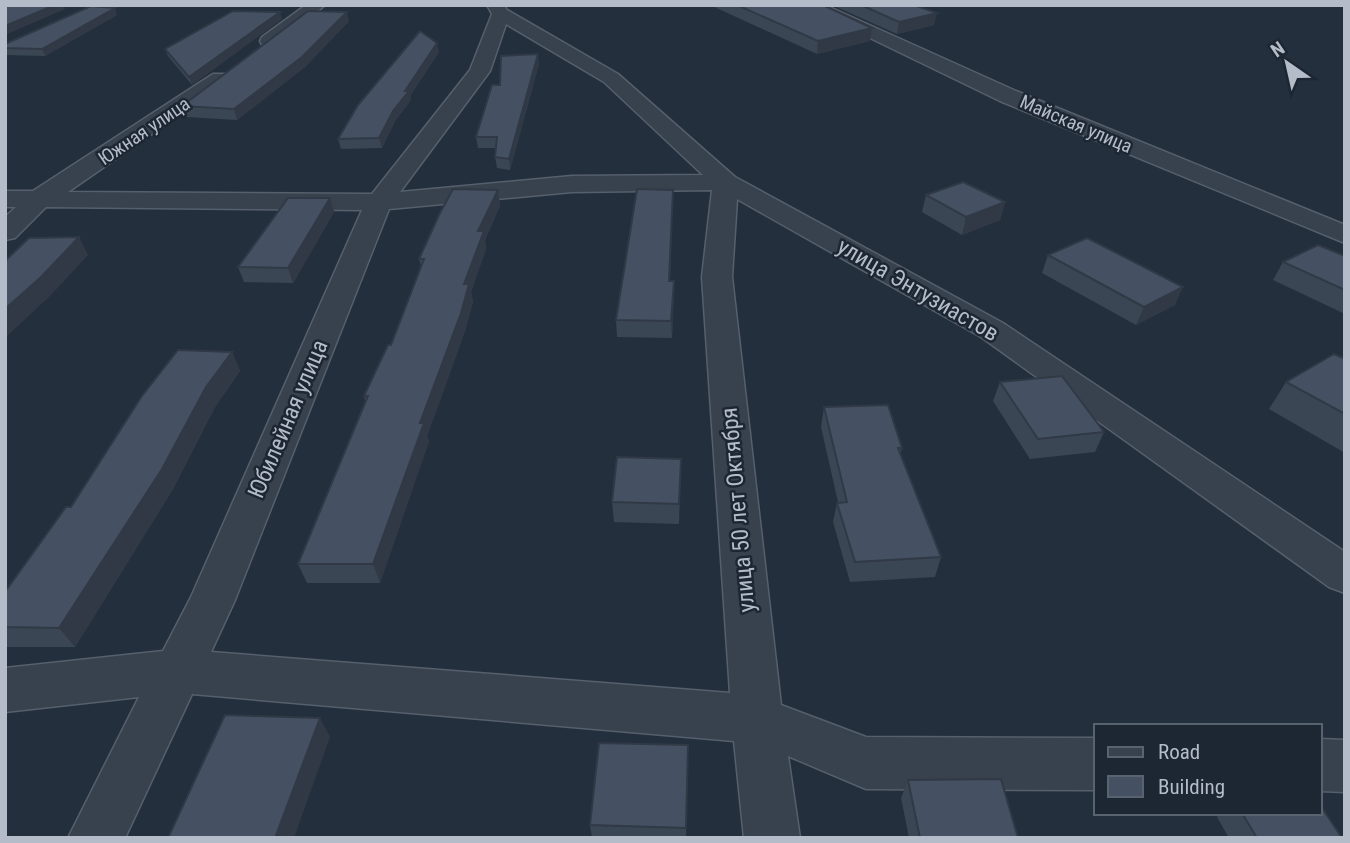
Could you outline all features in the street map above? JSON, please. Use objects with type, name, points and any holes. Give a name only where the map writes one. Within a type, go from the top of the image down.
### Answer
[{"type":"street","name":"Южная улица","points":[[5,232],[41,198],[182,106],[317,5]]},
{"type":"street","name":"Майская улица","points":[[810,5],[1008,96],[1345,235]]},
{"type":"street","name":"улица Энтузиастов","points":[[498,10],[611,78],[726,182],[992,330],[1345,575]]},
{"type":"street","name":"Юбилейная улица","points":[[96,838],[212,600],[379,202],[480,71],[498,10]]},
{"type":"street","points":[[5,199],[379,202],[572,184],[726,182]]},
{"type":"street","name":"улица 50 лет Октября","points":[[726,182],[718,277],[757,719],[772,838]]},
{"type":"street","points":[[5,690],[178,671],[757,719],[866,763],[1094,764]]},
{"type":"street","points":[[1322,765],[1345,766]]},
{"type":"building","points":[[5,5],[55,5],[5,26]]},
{"type":"building","points":[[737,5],[823,5],[872,28],[818,41]]},
{"type":"building","points":[[861,5],[914,5],[937,13],[899,22]]},
{"type":"building","points":[[91,6],[115,8],[42,49],[5,48],[5,44]]},
{"type":"building","points":[[233,11],[280,12],[189,77],[165,49]]},
{"type":"building","points":[[308,11],[347,12],[302,57],[234,109],[182,106]]},
{"type":"building","points":[[420,31],[437,43],[405,91],[409,91],[393,111],[379,138],[338,139],[358,105]]},
{"type":"building","points":[[538,54],[509,159],[495,157],[497,137],[476,137],[492,85],[500,85],[501,56]]},
{"type":"building","points":[[963,182],[1005,202],[966,217],[926,195]]},
{"type":"building","points":[[453,189],[498,190],[478,231],[484,231],[464,284],[469,284],[461,313],[420,423],[424,423],[373,564],[298,564],[368,396],[364,396],[388,345],[391,345],[424,259],[419,259]]},
{"type":"building","points":[[637,189],[673,190],[669,281],[674,281],[671,321],[616,320]]},
{"type":"building","points":[[288,198],[330,198],[288,268],[238,267]]},
{"type":"building","points":[[79,237],[41,277],[5,309],[5,261],[29,238]]},
{"type":"building","points":[[1087,238],[1183,287],[1144,307],[1048,255]]},
{"type":"building","points":[[1318,245],[1345,256],[1345,290],[1283,262]]},
{"type":"building","points":[[178,350],[232,352],[206,387],[162,469],[59,628],[5,627],[5,592],[66,507],[71,507],[142,396]]},
{"type":"building","points":[[1334,354],[1345,359],[1345,414],[1286,382]]},
{"type":"building","points":[[1062,376],[1104,432],[1038,439],[1000,382]]},
{"type":"building","points":[[888,405],[902,448],[898,448],[941,557],[855,562],[837,503],[847,502],[824,407]]},
{"type":"building","points":[[617,457],[681,459],[679,504],[612,502]]},
{"type":"building","points":[[225,715],[320,718],[275,838],[168,838]]},
{"type":"building","points":[[599,743],[688,745],[686,828],[590,825]]},
{"type":"building","points":[[1001,779],[1018,838],[920,838],[908,780]]},
{"type":"building","points":[[1322,808],[1342,838],[1257,838],[1243,815],[1322,815]]}]
